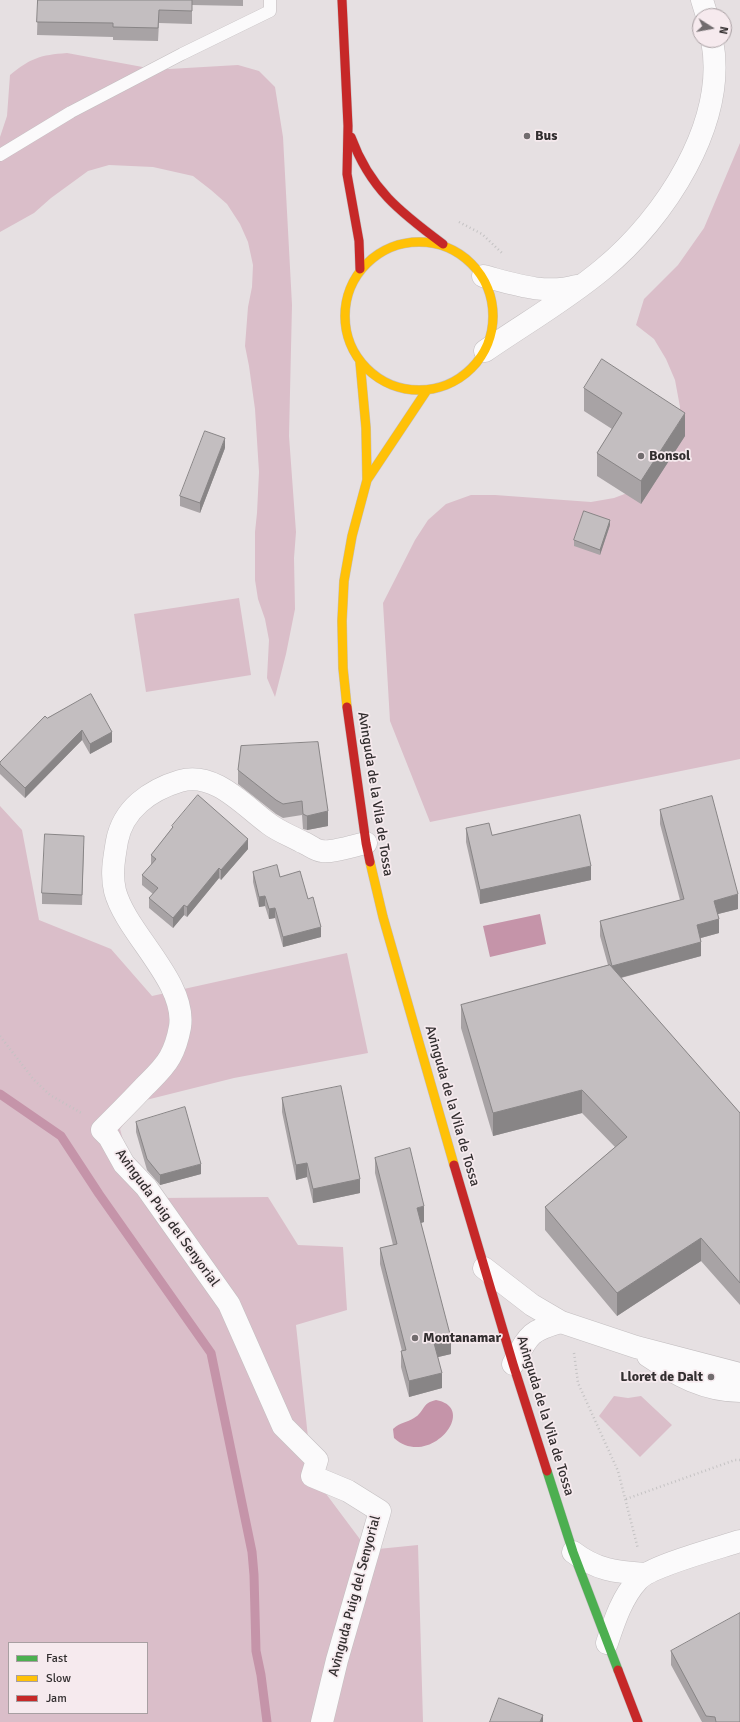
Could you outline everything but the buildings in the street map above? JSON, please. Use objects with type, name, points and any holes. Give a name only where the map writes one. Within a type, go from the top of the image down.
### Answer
[{"type":"main road","points":[[342,0],[348,126],[347,174],[358,241],[360,269]]},
{"type":"main road","points":[[348,126],[356,152],[375,186],[409,219],[466,258],[483,276],[490,292],[494,308],[493,326],[485,351],[474,367],[458,380],[427,390],[399,388],[385,383],[373,375],[360,362],[351,347],[346,331],[344,316],[350,285],[366,262],[380,252],[397,245],[418,242],[429,242],[445,245]]},
{"type":"main road","name":"Avinguda de la Vila de Tossa","points":[[360,362],[366,428],[367,480],[352,536],[344,581],[342,621],[343,668],[348,723],[366,843],[383,917],[513,1364],[573,1552],[638,1722]]},
{"type":"main road","name":"Avinguda de la Vila de Tossa","points":[[367,480],[427,390]]},
{"type":"street","points":[[485,351],[585,283],[621,253],[642,232],[689,160],[708,112],[714,69],[713,48]]},
{"type":"street","points":[[483,276],[537,289],[563,290],[585,283]]},
{"type":"street","points":[[102,1130],[169,1059],[176,1042],[180,1025],[178,1006],[162,969],[125,915],[115,892],[112,869],[118,833],[127,814],[154,792],[182,781],[199,780],[218,786],[237,798],[270,825],[322,852],[366,843]]},
{"type":"street","name":"Avinguda Puig del Senyorial","points":[[102,1130],[109,1137],[124,1164],[146,1187],[229,1304],[283,1426],[317,1460],[312,1476],[348,1491],[380,1511],[337,1660],[322,1722]]},
{"type":"street","points":[[484,1268],[532,1306],[561,1322],[636,1347],[740,1374]]},
{"type":"street","points":[[513,1364],[527,1338],[541,1328],[561,1322]]},
{"type":"street","points":[[636,1347],[681,1377],[710,1386],[740,1391]]},
{"type":"street","points":[[607,1643],[622,1605],[638,1580],[645,1574],[687,1558],[740,1541]]},
{"type":"street","points":[[573,1552],[584,1560],[602,1568],[622,1573],[645,1574]]},
{"type":"lane","points":[[0,155],[70,112],[182,54],[270,11],[270,0]]},
{"type":"path","points":[[453,219],[482,234],[507,257]]},
{"type":"path","points":[[0,1036],[34,1080],[50,1095],[93,1120],[102,1130]]},
{"type":"path","points":[[574,1351],[578,1383],[618,1472],[639,1552]]},
{"type":"path","points":[[626,1499],[735,1460],[740,1460]]},
{"type":"shaded area","points":[[67,53],[148,68],[169,69],[238,65],[259,71],[275,87],[283,137],[292,305],[289,436],[296,532],[294,558],[295,609],[275,697],[267,678],[269,640],[265,619],[258,599],[255,580],[255,532],[259,472],[255,409],[245,346],[253,265],[248,242],[240,224],[227,204],[193,176],[153,167],[109,165],[88,171],[51,198],[34,213],[0,232],[0,137],[7,116],[10,75],[36,58]]},
{"type":"shaded area","points":[[740,143],[740,759],[430,822],[390,721],[383,603],[415,540],[428,520],[446,504],[471,495],[495,495],[591,502],[614,498],[638,489],[677,435],[680,407],[675,380],[666,359],[654,339],[636,325],[644,299],[678,265],[704,228]]},
{"type":"shaded area","points":[[239,598],[251,675],[146,692],[134,614]]},
{"type":"shaded area","points":[[0,806],[22,830],[39,920],[111,949],[152,996],[347,953],[368,1053],[234,1078],[142,1101],[120,1129],[137,1191],[162,1198],[268,1197],[298,1245],[343,1247],[347,1310],[296,1325],[312,1475],[368,1550],[418,1545],[423,1722],[0,1722]]},
{"type":"shaded area","points":[[540,914],[546,944],[490,957],[483,926]]},
{"type":"shaded area","points":[[614,1396],[628,1398],[641,1396],[672,1425],[640,1457],[599,1416]]},
{"type":"shaded area","points":[[436,1400],[448,1405],[453,1414],[451,1424],[445,1434],[434,1442],[422,1447],[408,1446],[394,1438],[393,1429],[417,1416],[425,1405]]},
{"type":"waterway","points":[[0,1094],[61,1136],[99,1194],[211,1353],[252,1552],[256,1651],[261,1675],[267,1722]]},
{"type":"traffic: fast","points":[[547,1471],[573,1552],[618,1670]]},
{"type":"traffic: slow","points":[[412,242],[426,242],[441,245],[454,250],[472,263],[485,281],[488,288],[492,301],[493,316],[492,331],[488,344],[485,351],[472,369],[454,382],[447,385],[434,389],[412,390],[397,387],[384,382],[372,374],[361,363],[353,351],[348,338],[345,323],[345,309],[348,294],[353,281],[361,269],[372,258],[384,250],[397,245],[412,242]]},
{"type":"traffic: slow","points":[[347,707],[343,668],[342,621],[344,581],[352,536],[367,480],[366,428],[360,362]]},
{"type":"traffic: slow","points":[[367,480],[427,390]]},
{"type":"traffic: slow","points":[[370,862],[383,917],[454,1165]]},
{"type":"traffic: jam","points":[[342,0],[348,126],[347,174],[359,241],[360,269]]},
{"type":"traffic: jam","points":[[351,137],[367,171],[388,198],[413,221],[443,244]]},
{"type":"traffic: jam","points":[[347,707],[370,862]]},
{"type":"traffic: jam","points":[[454,1165],[513,1364],[547,1471]]},
{"type":"traffic: jam","points":[[618,1670],[638,1722]]},
{"type":"place","name":"Bus","points":[[527,136]]},
{"type":"place","name":"Bonsol","points":[[641,456]]},
{"type":"place","name":"Montanamar","points":[[415,1338]]},
{"type":"place","name":"Lloret de Dalt","points":[[711,1377]]}]
